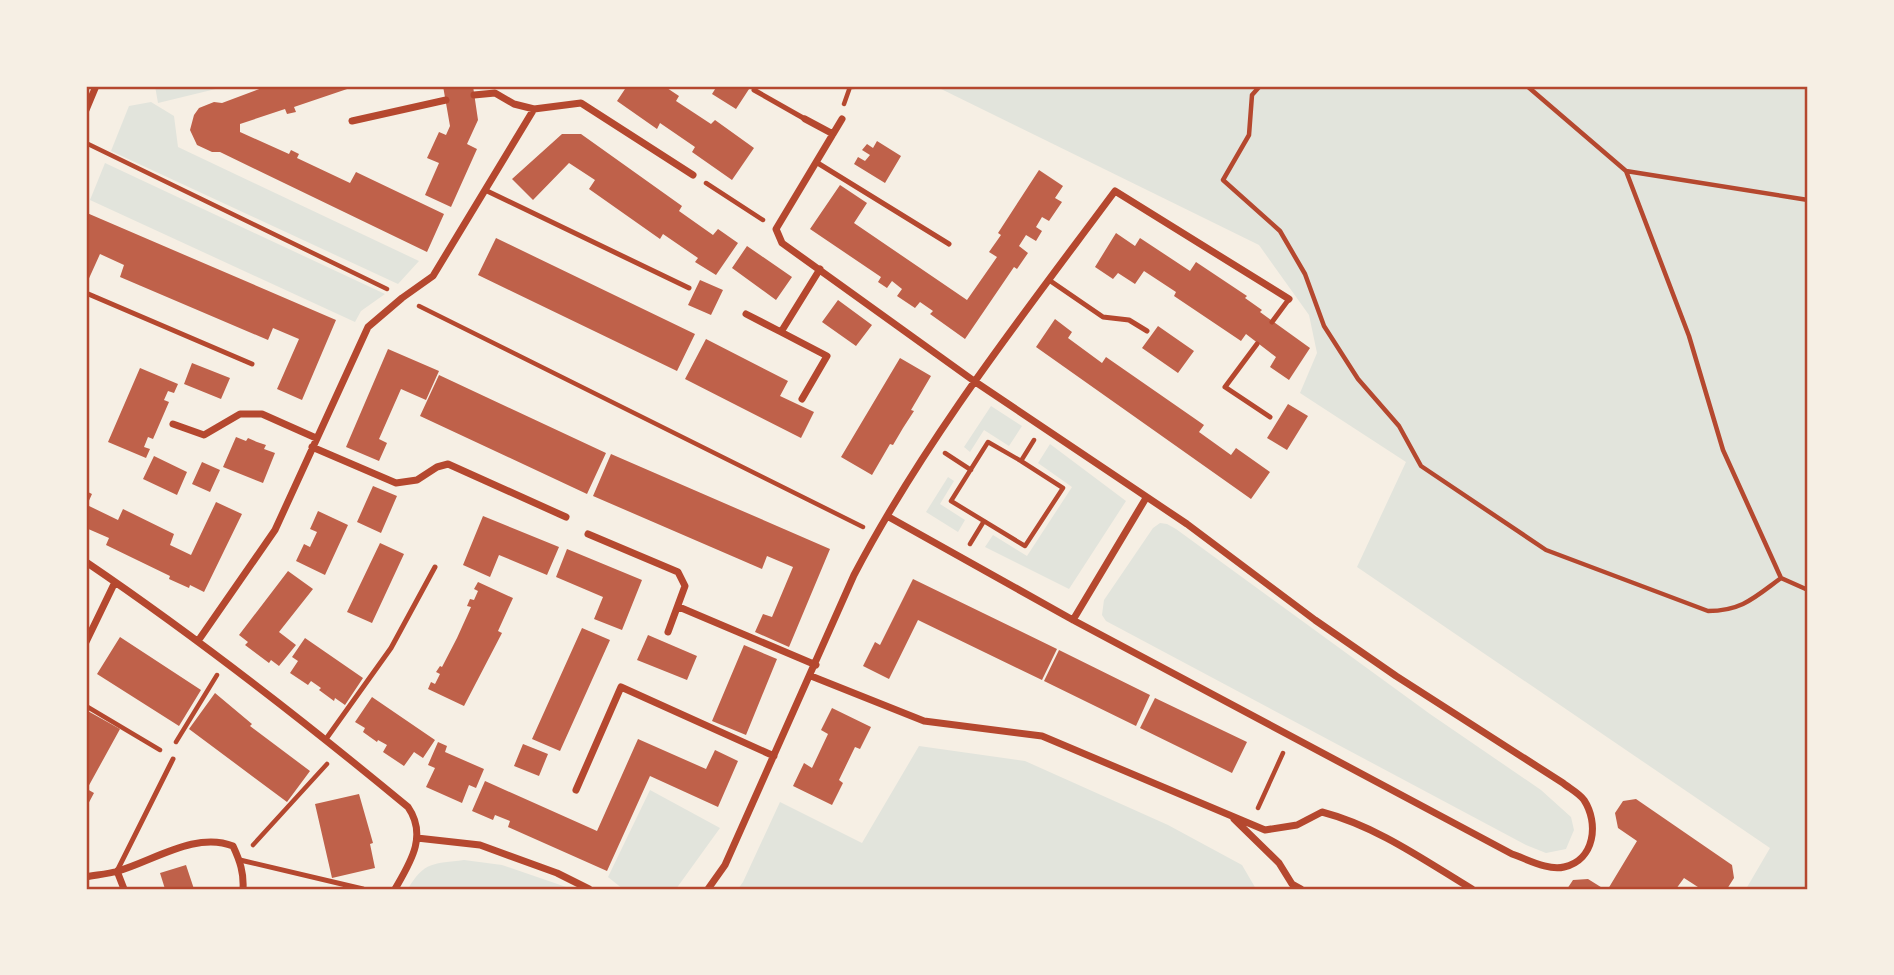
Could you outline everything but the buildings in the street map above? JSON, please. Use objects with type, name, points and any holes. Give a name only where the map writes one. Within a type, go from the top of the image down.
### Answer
[{"type":"street","points":[[86,110],[93,88]]},
{"type":"street","points":[[474,95],[495,93],[514,104],[534,109],[581,103],[693,175]]},
{"type":"street","points":[[352,121],[446,100]]},
{"type":"street","points":[[198,641],[275,530],[368,327],[433,276],[534,109]]},
{"type":"street","points":[[805,119],[833,134]]},
{"type":"street","points":[[842,119],[776,229],[782,243],[974,381],[1186,524],[1315,620],[1396,676],[1563,783],[1583,798],[1591,815],[1594,836],[1581,858],[1563,867],[1541,865],[1512,854],[1073,620],[887,516]]},
{"type":"street","points":[[708,889],[725,865],[854,575],[876,533],[974,381],[1115,191],[1289,299]]},
{"type":"street","points":[[781,332],[820,269]]},
{"type":"street","points":[[746,314],[827,356],[802,399]]},
{"type":"street","points":[[173,424],[204,435],[240,414],[262,414],[316,438]]},
{"type":"street","points":[[312,447],[396,482],[417,480],[448,464],[566,517]]},
{"type":"street","points":[[1073,620],[1146,498]]},
{"type":"street","points":[[588,534],[678,572],[685,586],[668,632]]},
{"type":"street","points":[[86,562],[198,641],[340,750],[408,807],[417,823],[418,838],[412,859],[395,889]]},
{"type":"street","points":[[86,642],[115,582]]},
{"type":"street","points":[[679,607],[816,665]]},
{"type":"street","points":[[811,676],[923,721],[1042,736],[1265,830],[1297,825],[1322,812],[1348,819],[1387,838],[1472,889]]},
{"type":"street","points":[[576,790],[621,687],[774,757]]},
{"type":"street","points":[[1231,817],[1279,863],[1292,884],[1301,889]]},
{"type":"street","points":[[418,838],[480,845],[556,873],[589,889]]},
{"type":"street","points":[[86,877],[117,871],[205,842],[221,841],[233,846],[240,860],[244,874],[243,889]]},
{"type":"street","points":[[117,871],[124,889]]},
{"type":"lane","points":[[754,90],[805,119]]},
{"type":"lane","points":[[816,162],[949,244]]},
{"type":"lane","points":[[485,190],[689,288]]},
{"type":"lane","points":[[1049,281],[1103,317],[1129,320],[1147,331]]},
{"type":"lane","points":[[86,293],[252,364]]},
{"type":"lane","points":[[1272,322],[1289,299]]},
{"type":"lane","points":[[1257,344],[1225,387],[1270,417]]},
{"type":"lane","points":[[326,739],[391,648],[435,567]]},
{"type":"lane","points":[[117,871],[171,757]]},
{"type":"lane","points":[[240,860],[363,889]]},
{"type":"path","points":[[1259,86],[1252,95],[1249,135],[1223,180],[1280,231],[1305,274],[1324,326],[1358,379],[1399,426],[1421,466],[1546,550],[1708,611],[1726,611],[1744,606],[1781,578]]},
{"type":"path","points":[[1527,86],[1626,171],[1689,336],[1723,450],[1781,578],[1808,590]]},
{"type":"path","points":[[86,143],[367,278],[402,298],[876,533]]},
{"type":"path","points":[[1626,171],[1808,200]]},
{"type":"path","points":[[693,175],[776,229]]},
{"type":"path","points":[[1021,461],[1042,427]]},
{"type":"path","points":[[988,442],[1021,461],[1063,488],[1025,545],[951,501],[988,442]]},
{"type":"path","points":[[933,445],[971,470]]},
{"type":"path","points":[[961,557],[984,521]]},
{"type":"path","points":[[86,706],[171,757],[225,662]]},
{"type":"path","points":[[1250,824],[1291,736]]},
{"type":"path","points":[[240,860],[340,750]]},
{"type":"shaded area","points":[[155,86],[228,86],[158,103]]},
{"type":"shaded area","points":[[935,86],[1808,86],[1808,889],[1746,889],[1770,848],[1357,567],[1406,462],[1300,393],[1317,353],[1309,315],[1259,245]]},
{"type":"shaded area","points":[[151,102],[174,116],[178,147],[419,261],[398,284],[111,151],[129,106]]},
{"type":"shaded area","points":[[105,163],[385,294],[361,311],[355,322],[90,200]]},
{"type":"shaded area","points":[[991,406],[1022,426],[1009,446],[984,430],[970,452],[964,447]]},
{"type":"shaded area","points":[[1050,444],[1126,501],[1069,589],[985,547],[993,535],[1027,556],[1072,487],[1038,463]]},
{"type":"shaded area","points":[[948,477],[954,481],[940,504],[965,520],[958,532],[926,512]]},
{"type":"shaded area","points":[[1160,523],[1176,529],[1430,714],[1541,790],[1571,817],[1574,830],[1566,849],[1546,853],[1526,845],[1106,621],[1102,615],[1104,600],[1153,528]]},
{"type":"shaded area","points":[[919,746],[1025,761],[1168,825],[1242,865],[1256,889],[738,889],[780,802],[862,843]]},
{"type":"shaded area","points":[[650,790],[720,828],[676,889],[623,889],[608,877]]},
{"type":"shaded area","points":[[464,860],[502,865],[572,889],[408,889],[425,869],[445,862]]}]
